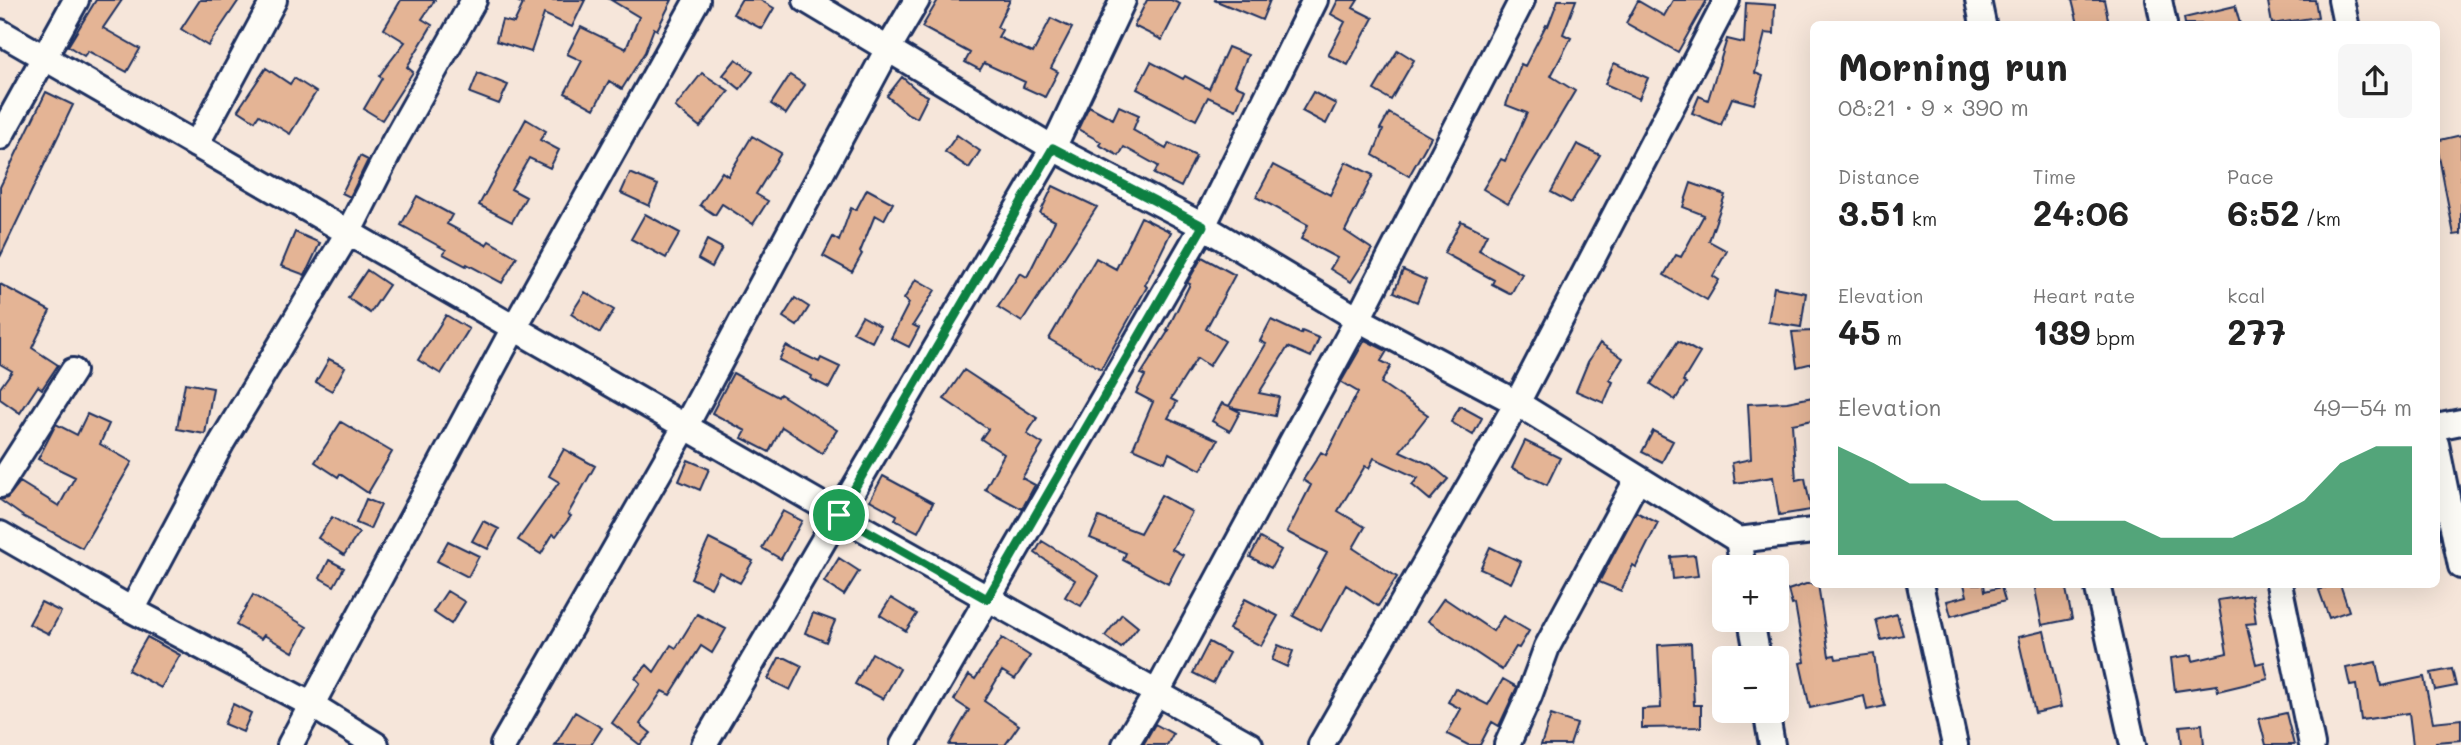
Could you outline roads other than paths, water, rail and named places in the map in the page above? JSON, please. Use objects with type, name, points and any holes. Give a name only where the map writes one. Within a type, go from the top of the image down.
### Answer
[{"type":"street","points":[[0,137],[76,0]]},
{"type":"street","points":[[196,145],[274,0]]},
{"type":"street","points":[[132,610],[222,442],[348,233],[394,142],[474,0]]},
{"type":"street","points":[[290,745],[514,328],[697,0]]},
{"type":"street","points":[[806,0],[1053,148],[1203,226],[1358,319],[1517,403],[1738,540],[1810,531]]},
{"type":"street","points":[[503,745],[685,426],[917,0]]},
{"type":"street","points":[[704,745],[1053,148],[1123,0]]},
{"type":"street","points":[[902,745],[1203,226],[1315,0]]},
{"type":"street","points":[[1125,745],[1156,694],[1358,319],[1522,0]]},
{"type":"street","points":[[1321,745],[1517,403],[1727,0]]},
{"type":"street","points":[[1978,0],[1982,21]]},
{"type":"street","points":[[2160,0],[2164,21]]},
{"type":"street","points":[[2341,0],[2345,21]]},
{"type":"street","points":[[0,32],[839,515],[1250,745]]},
{"type":"street","points":[[0,485],[73,371]]},
{"type":"street","points":[[2440,426],[2461,422]]},
{"type":"street","points":[[2440,464],[2461,566]]},
{"type":"street","points":[[1507,745],[1530,696],[1547,647],[1638,478]]},
{"type":"street","points":[[0,534],[132,610],[312,705],[376,745]]},
{"type":"street","points":[[1738,540],[1740,555]]},
{"type":"street","points":[[1921,588],[1955,745]]},
{"type":"street","points":[[2098,588],[2133,745]]},
{"type":"street","points":[[2280,588],[2312,745]]},
{"type":"street","points":[[1768,723],[1772,745]]}]
